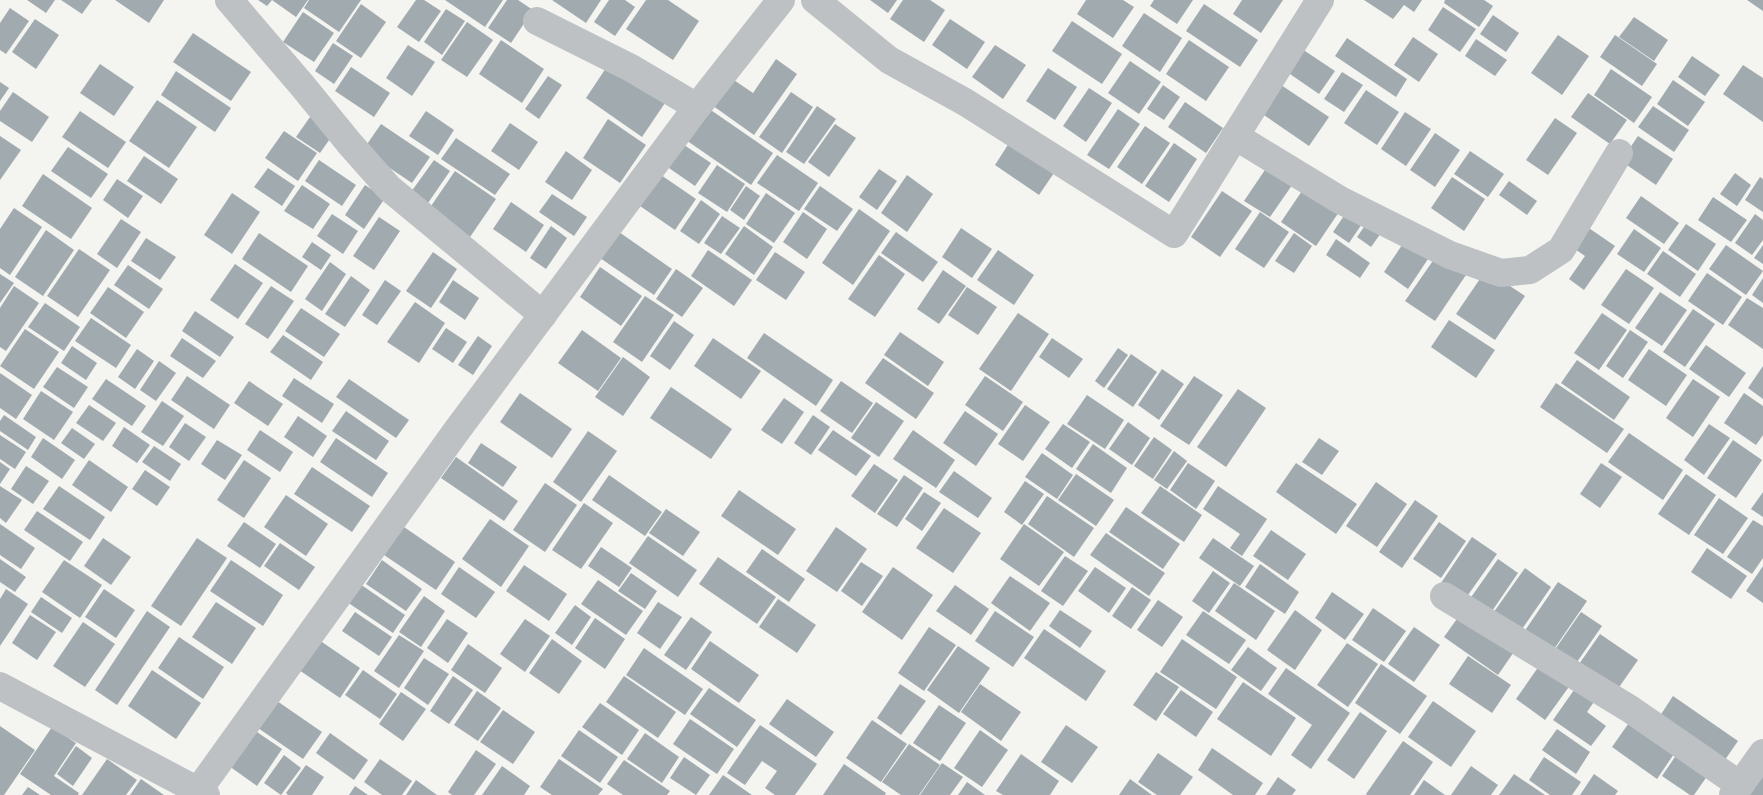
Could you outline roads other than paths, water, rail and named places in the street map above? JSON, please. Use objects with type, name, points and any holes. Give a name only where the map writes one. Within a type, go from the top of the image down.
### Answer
[{"type":"street","points":[[229,0],[389,188],[543,315]]},
{"type":"street","points":[[0,686],[200,794],[455,433],[697,107],[781,0]]},
{"type":"street","points":[[815,0],[889,60],[965,102],[1174,234],[1320,0]]},
{"type":"street","points":[[537,21],[631,68],[697,107]]},
{"type":"street","points":[[1235,136],[1340,200],[1450,255],[1501,273],[1530,270],[1560,250],[1619,153]]},
{"type":"street","points":[[1444,596],[1630,709],[1736,790],[1763,753]]}]
